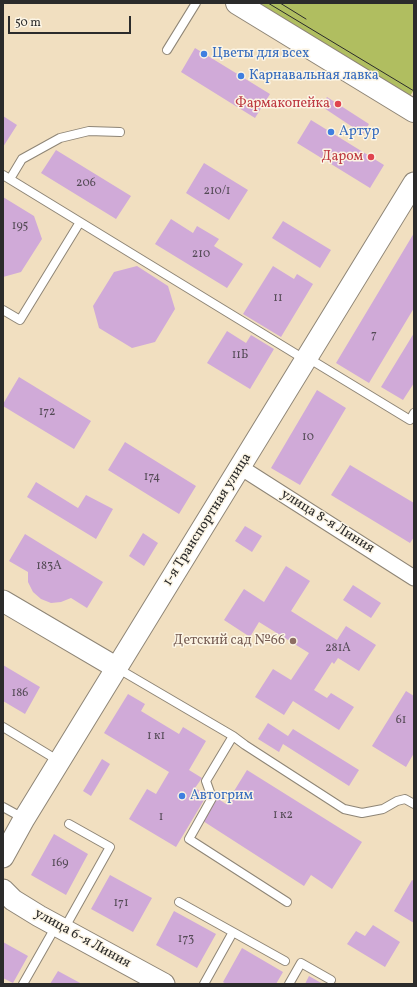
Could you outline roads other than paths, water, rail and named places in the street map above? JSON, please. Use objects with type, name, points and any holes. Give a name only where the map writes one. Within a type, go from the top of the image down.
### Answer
[{"type":"main road","points":[[237,3],[414,111]]},
{"type":"street","name":"1-я Транспортная улица","points":[[3,857],[24,819],[414,183]]},
{"type":"street","name":"улица 8-я Линия","points":[[240,467],[414,578]]},
{"type":"street","points":[[3,601],[117,668]]},
{"type":"street","name":"улица 6-я Линия","points":[[3,890],[12,900],[164,984]]},
{"type":"lane","points":[[167,50],[196,3]]},
{"type":"lane","points":[[120,132],[89,131],[60,138],[22,159],[6,177],[306,359],[413,419]]},
{"type":"lane","points":[[3,310],[20,320],[80,222]]},
{"type":"lane","points":[[117,668],[234,736],[344,809],[362,813],[383,809],[397,801],[405,799],[414,804]]},
{"type":"lane","points":[[3,727],[60,761]]},
{"type":"lane","points":[[234,736],[206,781],[212,798],[189,839],[287,902]]},
{"type":"lane","points":[[3,807],[24,819]]},
{"type":"lane","points":[[23,984],[110,847],[69,824]]},
{"type":"lane","points":[[179,902],[284,961]]},
{"type":"lane","points":[[204,984],[233,932]]},
{"type":"lane","points":[[289,984],[301,963],[331,980]]},
{"type":"tram line","points":[[268,3],[414,91]]},
{"type":"tram line","points":[[280,3],[306,19]]},
{"type":"place","name":"Цветы для всех","points":[[204,54]]},
{"type":"place","name":"Карнавальная лавка","points":[[241,76]]},
{"type":"place","name":"Фармакопейка","points":[[338,104]]},
{"type":"place","name":"Артур","points":[[331,132]]},
{"type":"place","name":"Даром","points":[[371,157]]},
{"type":"place","name":"Детский сад №66","points":[[293,641]]},
{"type":"place","name":"Автогрим","points":[[182,796]]}]
